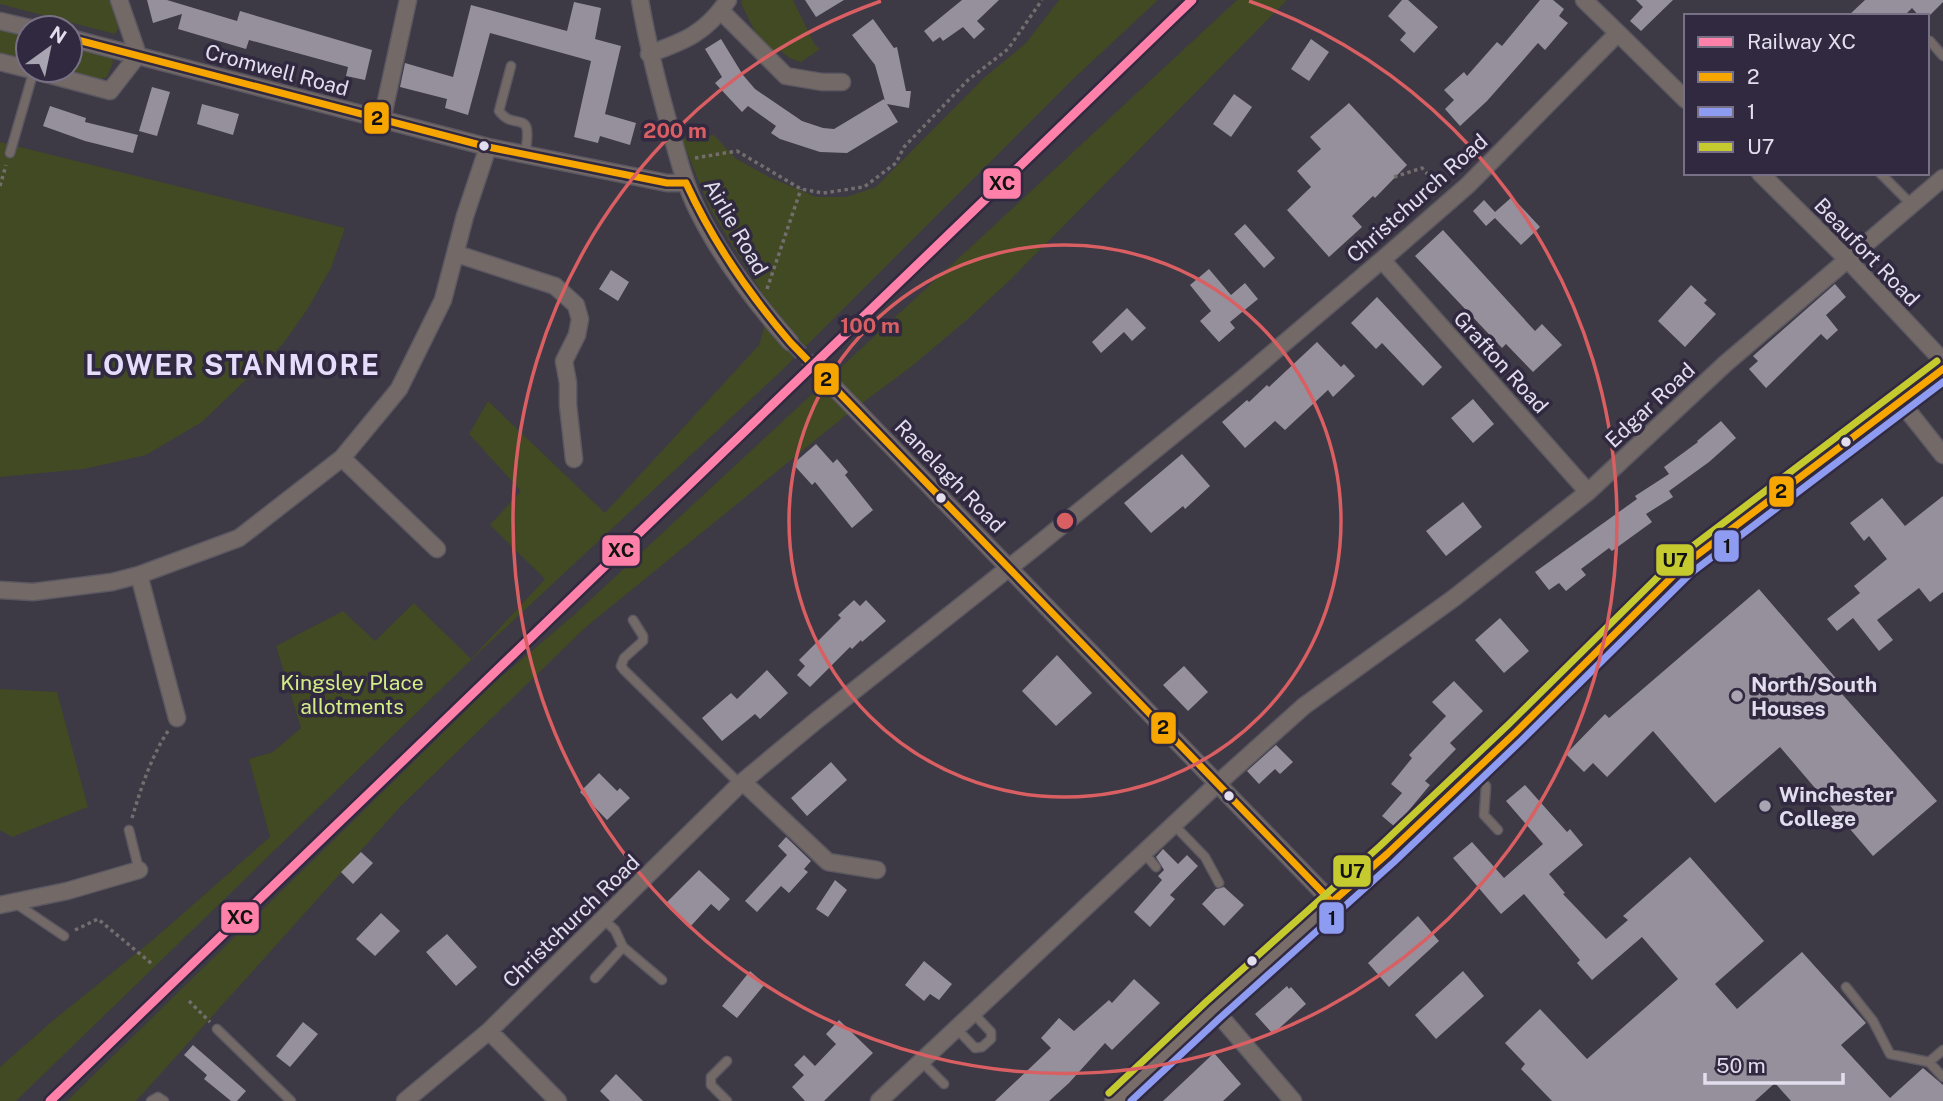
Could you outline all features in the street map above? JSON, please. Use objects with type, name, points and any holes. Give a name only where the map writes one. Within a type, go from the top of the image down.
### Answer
[{"type":"main road","points":[[1116,1101],[1474,772],[1684,565],[1943,369]]},
{"type":"street","points":[[84,83],[110,90],[138,55],[119,0]]},
{"type":"street","points":[[382,120],[408,0]]},
{"type":"street","name":"Airlie Road","points":[[640,0],[649,54],[680,164],[698,211],[716,244],[761,308],[790,342]]},
{"type":"street","points":[[1584,0],[1684,98]]},
{"type":"street","points":[[649,54],[690,39],[706,27],[724,5],[786,76],[822,82],[842,82]]},
{"type":"street","name":"Christchurch Road","points":[[405,1101],[489,1031],[742,783],[1236,384],[1382,260],[1468,185],[1618,33]]},
{"type":"street","name":"Cromwell Road","points":[[84,42],[488,147],[667,183],[686,183]]},
{"type":"street","points":[[0,590],[33,592],[112,582],[139,575],[239,538],[342,458],[399,389],[443,300],[465,216],[488,147]]},
{"type":"street","name":"Beaufort Road","points":[[1762,175],[1943,360]]},
{"type":"street","name":"Edgar Road","points":[[884,1099],[956,1028],[1304,706],[1454,598],[1588,492],[1725,364],[1943,178]]},
{"type":"street","points":[[457,254],[555,286],[576,305],[580,319],[577,335],[564,362],[573,459]]},
{"type":"street","name":"Grafton Road","points":[[1382,260],[1588,492]]},
{"type":"street","name":"Ranelagh Road","points":[[829,382],[1332,902]]},
{"type":"street","points":[[1900,401],[1943,455]]},
{"type":"street","points":[[342,458],[437,549]]},
{"type":"street","points":[[139,575],[177,718]]},
{"type":"street","points":[[742,783],[828,862],[877,870]]},
{"type":"street","points":[[8,904],[67,891],[139,870]]},
{"type":"street","points":[[1214,1009],[1293,1101]]},
{"type":"street","points":[[489,1031],[558,1101]]},
{"type":"lane","points":[[1930,41],[1943,56]]},
{"type":"lane","points":[[511,66],[499,111],[500,114],[524,123],[527,127],[529,132],[525,154]]},
{"type":"lane","points":[[10,153],[27,84]]},
{"type":"lane","points":[[1882,175],[1912,205]]},
{"type":"lane","points":[[633,620],[641,631],[643,641],[624,658],[621,666],[742,783]]},
{"type":"lane","points":[[1474,772],[1486,786],[1484,815],[1498,830]]},
{"type":"lane","points":[[1174,825],[1205,857],[1219,883]]},
{"type":"lane","points":[[129,830],[139,870]]},
{"type":"lane","points":[[1144,853],[1156,867]]},
{"type":"lane","points":[[8,904],[64,936]]},
{"type":"lane","points":[[603,919],[615,930],[623,947],[662,980]]},
{"type":"lane","points":[[595,978],[623,947]]},
{"type":"lane","points":[[1846,987],[1873,1021],[1890,1054],[1929,1062],[1943,1077]]},
{"type":"lane","points":[[956,1028],[975,1048],[982,1047],[991,1039],[991,1032],[973,1013]]},
{"type":"lane","points":[[217,1029],[291,1101]]},
{"type":"lane","points":[[1929,1062],[1943,1050]]},
{"type":"lane","points":[[727,1060],[711,1077],[712,1085],[727,1101]]},
{"type":"lane","points":[[921,1061],[944,1084]]},
{"type":"lane","points":[[151,1101],[158,1097],[164,1101]]},
{"type":"path","points":[[680,164],[700,156],[737,151],[801,188],[823,193],[864,187],[895,163],[904,147],[968,80],[1009,48],[1042,0]]},
{"type":"path","points":[[0,186],[10,153]]},
{"type":"path","points":[[1394,177],[1422,168],[1451,199]]},
{"type":"path","points":[[761,308],[801,188]]},
{"type":"path","points":[[129,830],[142,786],[160,744],[177,718]]},
{"type":"path","points":[[64,936],[98,919],[152,964]]},
{"type":"path","points":[[190,1001],[217,1029]]},
{"type":"green space","points":[[0,0],[112,0],[120,26],[115,34],[84,26],[84,14],[38,14],[0,4]]},
{"type":"green space","points":[[742,0],[793,0],[815,45],[820,49],[801,62],[789,58],[781,51],[769,49],[755,32]]},
{"type":"green space","name":"Kingsley Place allotments","points":[[1059,0],[1158,0],[1070,82],[779,373],[471,660],[16,1101],[0,1101],[0,1067],[154,939],[270,837],[249,759],[273,752],[301,728],[276,646],[343,611],[375,641],[414,603],[471,659],[545,579],[490,525],[521,491],[469,434],[488,401],[605,513],[759,345],[770,306],[710,209],[681,138],[714,135],[735,158],[769,177],[816,197],[846,197],[876,187],[985,77],[1026,43]]},
{"type":"green space","points":[[1237,0],[1287,0],[1010,280],[968,319],[586,627],[401,806],[136,1101],[67,1101],[495,682],[574,615]]},
{"type":"green space","points":[[0,21],[14,24],[14,60],[0,57]]},
{"type":"green space","points":[[84,44],[111,55],[113,62],[107,77],[95,81],[84,78]]},
{"type":"green space","points":[[0,142],[345,228],[331,268],[307,310],[282,345],[202,422],[146,455],[84,469],[0,477]]},
{"type":"green space","points":[[0,689],[57,692],[88,807],[12,837],[0,830]]},
{"type":"building","points":[[147,0],[167,0],[237,21],[240,11],[372,50],[365,80],[346,76],[348,67],[249,40],[246,49],[178,29],[182,14],[153,23]]},
{"type":"building","points":[[805,0],[844,0],[816,17]]},
{"type":"building","points":[[962,0],[999,0],[977,21],[985,29],[974,39],[963,27],[943,41],[940,37],[933,42],[924,31]]},
{"type":"building","points":[[1402,0],[1408,0],[1438,27],[1414,53],[1400,40],[1406,33],[1388,16]]},
{"type":"building","points":[[1540,0],[1553,0],[1564,9],[1559,16],[1568,23],[1545,50],[1538,43],[1487,101],[1460,126],[1445,109],[1454,100],[1444,90],[1464,72],[1467,76],[1497,42],[1502,46]]},
{"type":"building","points":[[1636,0],[1673,0],[1641,31],[1630,21],[1643,7]]},
{"type":"building","points":[[1865,0],[1943,0],[1929,16],[1917,14],[1912,8],[1906,14],[1850,14]]},
{"type":"building","points":[[574,2],[601,8],[595,39],[621,46],[605,114],[636,123],[630,145],[600,136],[598,143],[574,137],[591,61],[490,33],[468,115],[445,108],[447,99],[400,87],[405,63],[453,77],[471,5],[567,31]]},
{"type":"building","points":[[873,19],[894,48],[897,47],[906,91],[911,91],[909,108],[887,104],[898,122],[847,153],[820,152],[780,139],[771,133],[776,126],[748,106],[742,112],[715,83],[722,77],[705,49],[721,39],[755,89],[802,121],[834,129],[884,99],[885,101],[875,65],[852,35]]},
{"type":"building","points":[[1311,39],[1329,52],[1309,81],[1291,69]]},
{"type":"building","points":[[152,87],[170,92],[157,136],[139,131]]},
{"type":"building","points":[[1234,94],[1252,107],[1231,137],[1213,124]]},
{"type":"building","points":[[1349,103],[1407,165],[1375,198],[1373,196],[1352,216],[1362,227],[1329,257],[1287,210],[1311,187],[1297,171],[1321,149],[1310,137]]},
{"type":"building","points":[[202,104],[239,114],[233,135],[197,124]]},
{"type":"building","points":[[50,106],[86,118],[85,122],[138,135],[133,153],[85,141],[43,126]]},
{"type":"building","points":[[1512,197],[1540,227],[1521,245],[1495,218],[1486,226],[1473,211],[1484,200],[1495,212]]},
{"type":"building","points":[[1245,224],[1275,258],[1264,268],[1234,234]]},
{"type":"building","points":[[1443,230],[1535,331],[1542,324],[1562,345],[1533,372],[1506,344],[1502,348],[1415,256]]},
{"type":"building","points":[[1209,269],[1231,295],[1245,283],[1258,299],[1230,322],[1235,328],[1219,342],[1200,321],[1211,311],[1190,285]]},
{"type":"building","points":[[611,270],[629,282],[618,301],[599,289]]},
{"type":"building","points":[[1835,284],[1846,297],[1826,315],[1838,330],[1827,340],[1821,334],[1766,388],[1749,369],[1758,361],[1753,356]]},
{"type":"building","points":[[1691,285],[1707,300],[1704,303],[1716,314],[1685,347],[1658,321]]},
{"type":"building","points":[[1377,297],[1442,367],[1423,386],[1382,343],[1376,349],[1351,323]]},
{"type":"building","points":[[1127,308],[1146,328],[1132,341],[1124,332],[1101,353],[1092,342]]},
{"type":"building","points":[[1317,342],[1341,367],[1344,364],[1355,376],[1333,397],[1328,390],[1285,430],[1275,421],[1245,448],[1222,422],[1267,385],[1269,387]]},
{"type":"building","points":[[1473,399],[1494,424],[1473,443],[1451,418]]},
{"type":"building","points":[[1721,421],[1736,438],[1669,491],[1673,497],[1646,514],[1652,522],[1612,551],[1609,548],[1581,569],[1586,575],[1566,591],[1559,583],[1549,590],[1535,572],[1637,499],[1635,496],[1669,474],[1664,467]]},
{"type":"building","points":[[816,444],[833,463],[837,459],[848,472],[845,475],[873,510],[852,528],[815,482],[812,485],[793,464]]},
{"type":"building","points":[[1182,454],[1210,486],[1185,509],[1183,506],[1151,533],[1124,503]]},
{"type":"building","points":[[1943,496],[1943,592],[1930,602],[1919,588],[1877,620],[1893,640],[1879,651],[1853,618],[1837,631],[1827,619],[1860,593],[1854,586],[1887,559],[1869,536],[1864,541],[1850,523],[1882,498],[1905,526]]},
{"type":"building","points":[[1463,502],[1482,527],[1446,556],[1426,531]]},
{"type":"building","name":"North/South Houses","points":[[1759,589],[1846,690],[1842,694],[1937,801],[1873,856],[1780,747],[1715,803],[1653,731],[1607,777],[1593,763],[1584,772],[1566,754],[1605,714],[1609,718]]},
{"type":"building","points":[[854,600],[860,606],[866,600],[886,621],[862,642],[861,640],[852,649],[850,647],[810,687],[797,675],[805,666],[799,660],[841,618],[838,615]]},
{"type":"building","points":[[1500,618],[1529,651],[1504,673],[1475,640]]},
{"type":"building","points":[[1057,655],[1092,693],[1056,726],[1022,691]]},
{"type":"building","points":[[1184,666],[1208,692],[1188,711],[1163,685]]},
{"type":"building","points":[[767,670],[788,693],[760,719],[755,714],[722,741],[702,718],[731,693],[737,699]]},
{"type":"building","points":[[1454,681],[1483,711],[1450,743],[1456,749],[1425,781],[1430,785],[1395,827],[1382,816],[1402,793],[1391,784],[1412,758],[1409,755],[1446,716],[1432,702]]},
{"type":"building","points":[[1276,745],[1293,762],[1280,774],[1275,769],[1259,784],[1247,771]]},
{"type":"building","points":[[831,762],[847,780],[807,816],[791,798]]},
{"type":"building","points":[[599,773],[617,791],[620,788],[630,798],[607,820],[580,792]]},
{"type":"building","points":[[1525,785],[1567,832],[1570,829],[1583,845],[1549,874],[1565,893],[1563,894],[1606,939],[1628,920],[1623,916],[1690,857],[1764,941],[1715,984],[1737,1009],[1802,952],[1866,1023],[1841,1045],[1890,1098],[1923,1068],[1943,1085],[1943,1101],[1791,1101],[1775,1083],[1755,1101],[1552,1101],[1521,1069],[1525,1064],[1505,1043],[1540,1009],[1587,1059],[1678,979],[1642,937],[1592,980],[1577,963],[1580,960],[1524,894],[1501,914],[1453,858],[1472,842],[1504,878],[1543,844],[1506,801]]},
{"type":"building","points":[[786,837],[811,861],[804,869],[808,872],[789,893],[781,886],[757,912],[745,901],[787,855],[778,846]]},
{"type":"building","points":[[1163,849],[1178,864],[1187,855],[1198,866],[1170,895],[1175,899],[1150,927],[1134,912],[1162,880],[1158,876],[1164,870],[1156,857]]},
{"type":"building","points":[[361,852],[373,863],[353,884],[341,872]]},
{"type":"building","points":[[699,870],[730,899],[719,911],[711,904],[690,927],[665,904]]},
{"type":"building","points":[[835,880],[847,890],[828,917],[816,909]]},
{"type":"building","points":[[1224,887],[1244,905],[1224,926],[1202,904],[1216,889]]},
{"type":"building","points":[[381,913],[400,931],[375,956],[356,939]]},
{"type":"building","points":[[1418,916],[1439,941],[1389,987],[1368,963]]},
{"type":"building","points":[[447,934],[477,967],[456,986],[426,952]]},
{"type":"building","points":[[924,961],[952,984],[939,1000],[930,994],[924,1001],[905,985]]},
{"type":"building","points":[[750,971],[765,984],[737,1018],[722,1006]]},
{"type":"building","points":[[1463,971],[1484,996],[1436,1039],[1415,1015]]},
{"type":"building","points":[[1134,979],[1160,1003],[1112,1050],[1105,1043],[1049,1101],[995,1101],[1051,1048],[1041,1038],[1059,1018],[1074,1031],[1109,1000],[1112,1003]]},
{"type":"building","points":[[1287,986],[1306,1004],[1273,1034],[1255,1014]]},
{"type":"building","points":[[839,1020],[873,1053],[824,1101],[805,1101],[792,1087],[804,1075],[794,1065],[804,1055],[815,1066],[836,1044],[826,1034]]},
{"type":"building","points":[[303,1022],[318,1034],[290,1067],[276,1056]]},
{"type":"building","points":[[193,1045],[246,1091],[237,1101],[231,1101],[204,1079],[207,1075],[184,1055]]},
{"type":"building","points":[[1214,1053],[1241,1084],[1223,1101],[1163,1101]]},
{"type":"building","points":[[616,1074],[643,1101],[610,1101],[600,1091]]},
{"type":"tunnel","points":[[790,342],[829,382]]},
{"type":"rail line","name":"XC","points":[[50,1101],[1192,0]]},
{"type":"transit line","name":"2","points":[[84,42],[488,147],[667,183],[686,183]]},
{"type":"transit line","name":"2","points":[[686,183],[732,266],[790,342],[1332,902]]},
{"type":"transit line","name":"U7","points":[[1109,1093],[1380,846],[1509,724],[1677,558],[1937,361]]},
{"type":"transit line","name":"2","points":[[1332,902],[1516,732],[1684,565],[1943,369]]},
{"type":"transit line","name":"1","points":[[1131,1101],[1394,862],[1691,573],[1943,382]]},
{"type":"place","name":"North/South Houses","points":[[1737,696]]},
{"type":"place","name":"Winchester College","points":[[1765,806]]},
{"type":"district","name":"LOWER STANMORE","points":[[233,364]]}]
